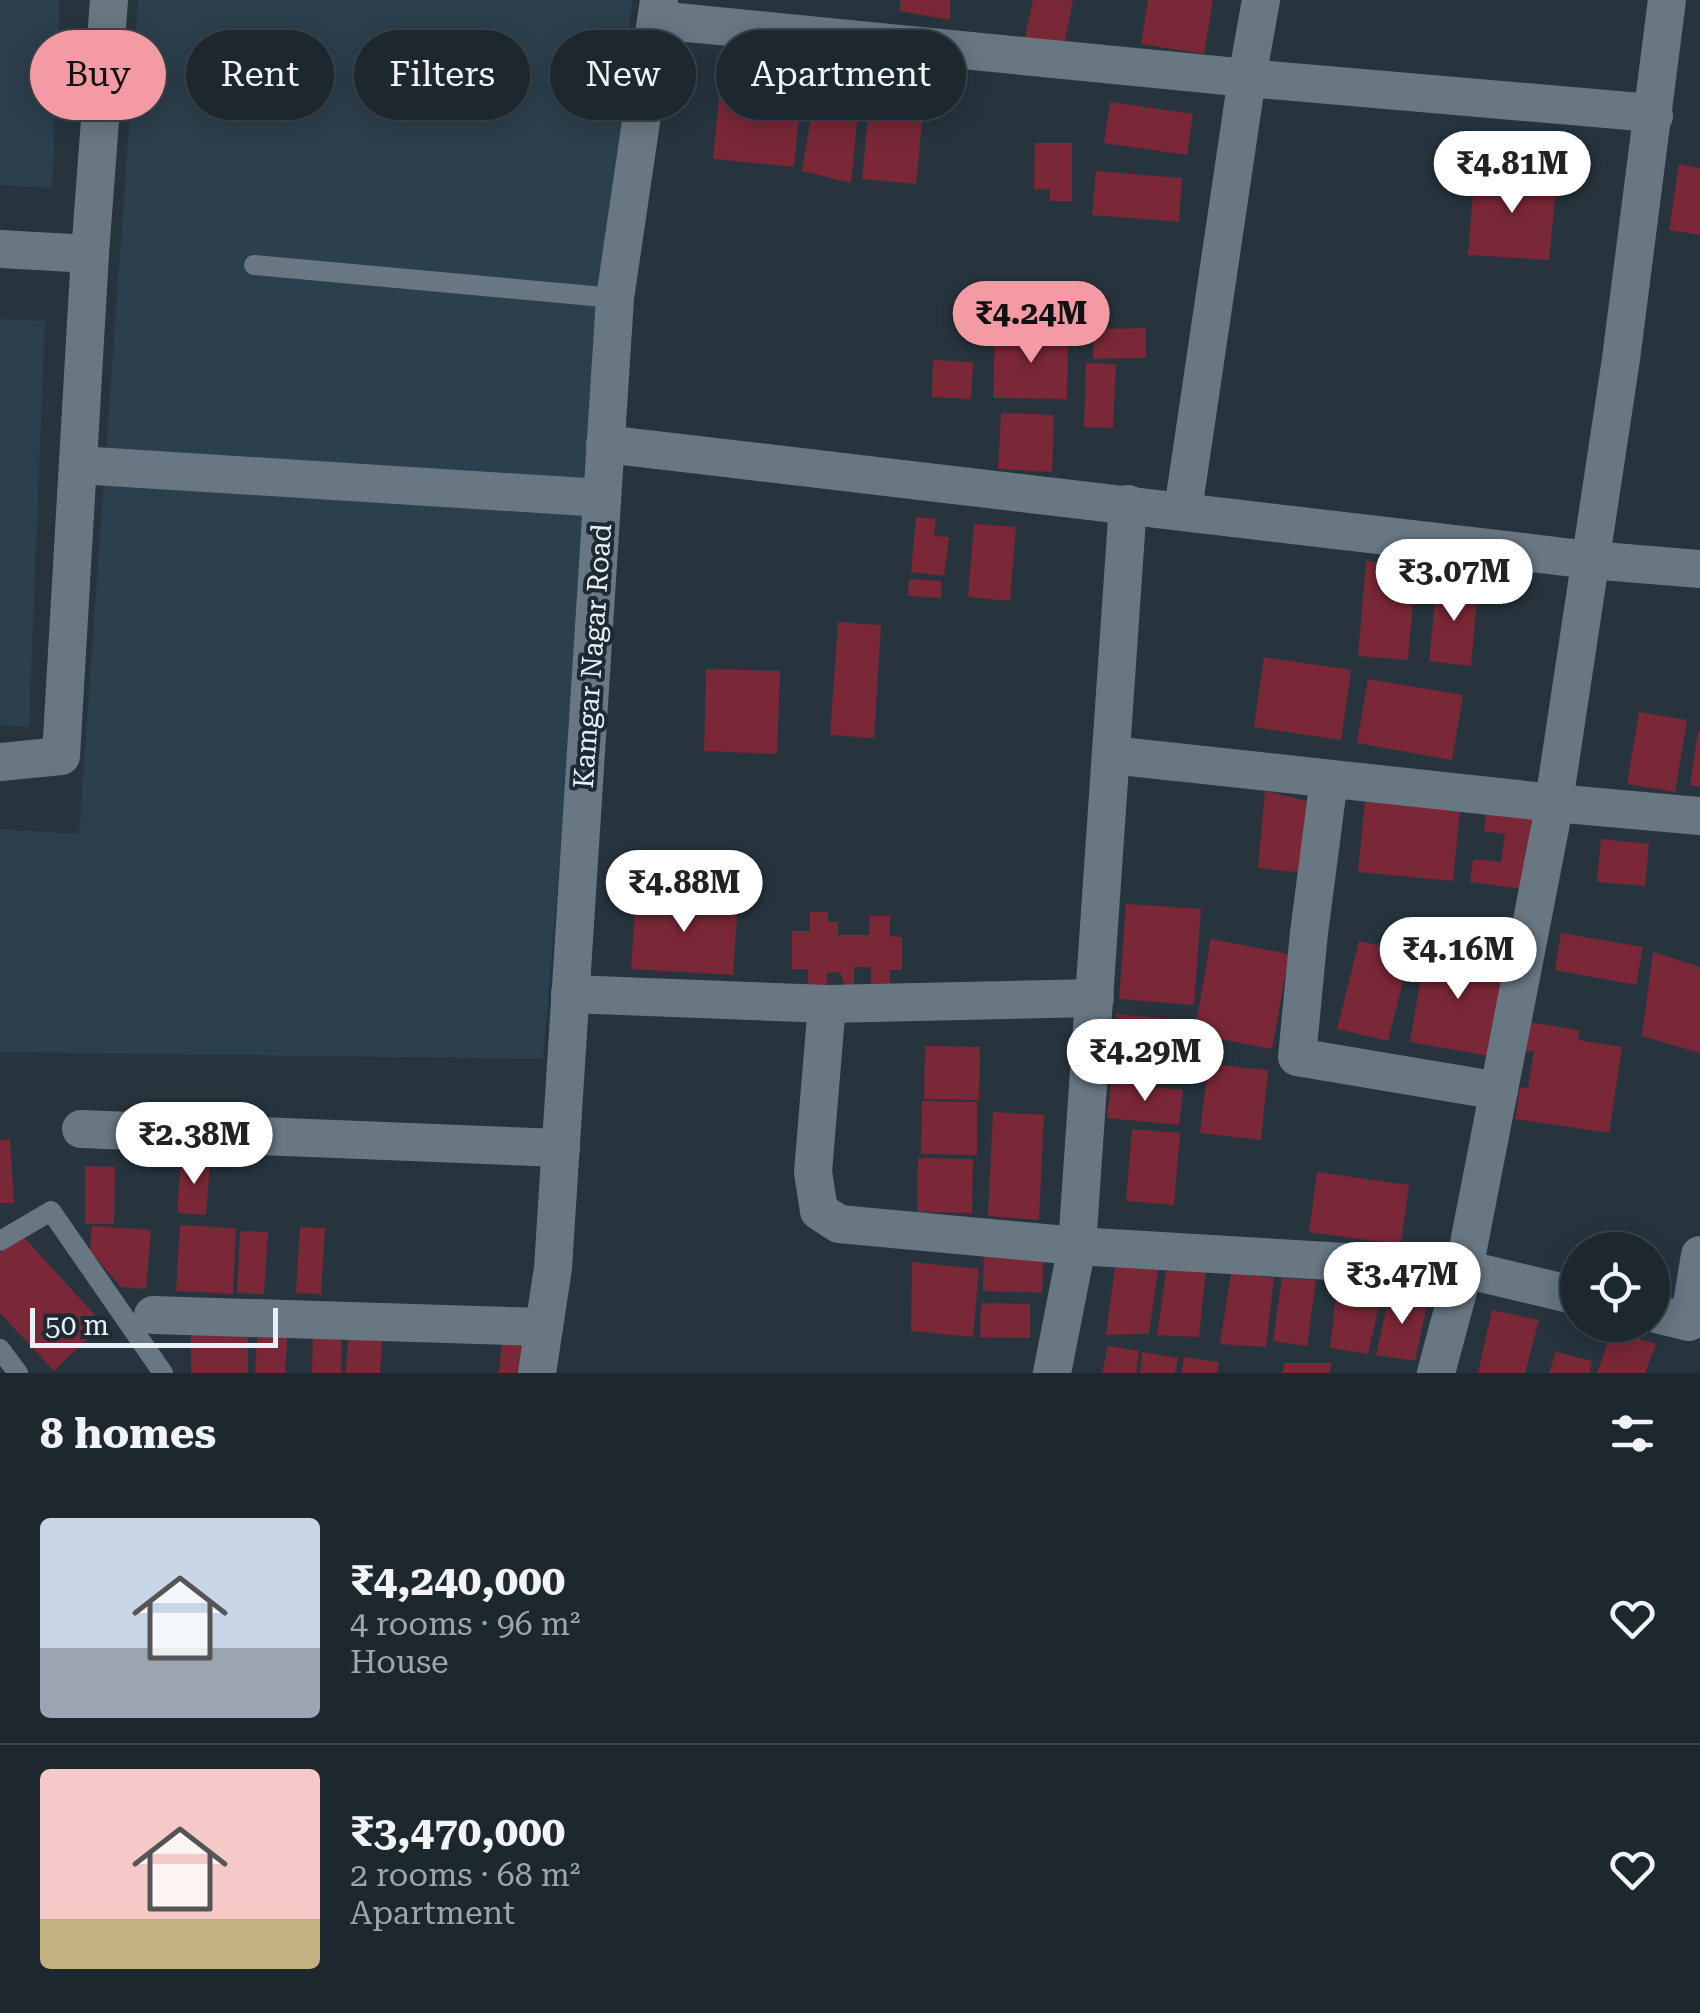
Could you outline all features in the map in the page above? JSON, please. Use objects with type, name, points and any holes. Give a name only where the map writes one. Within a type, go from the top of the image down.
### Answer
[{"type":"street","points":[[0,762],[61,756],[109,0]]},
{"type":"street","points":[[1182,510],[1262,0]]},
{"type":"street","points":[[1436,1373],[1464,1270],[1554,803],[1620,359],[1667,0]]},
{"type":"street","points":[[658,10],[1248,78],[1653,114]]},
{"type":"street","name":"Kamgar Nagar Road","points":[[537,1373],[553,1268],[614,298],[658,10]]},
{"type":"street","points":[[0,249],[90,254]]},
{"type":"street","points":[[605,444],[1590,560],[1700,568]]},
{"type":"street","points":[[78,465],[602,498]]},
{"type":"street","points":[[1052,1373],[1076,1246],[1128,504]]},
{"type":"street","points":[[1110,755],[1700,816]]},
{"type":"street","points":[[1329,779],[1297,1057],[1499,1091]]},
{"type":"street","points":[[570,994],[827,1004],[1094,998]]},
{"type":"street","points":[[827,1004],[813,1172],[819,1211],[838,1224],[1076,1246],[1464,1270],[1560,1292]]},
{"type":"street","points":[[81,1129],[560,1148]]},
{"type":"street","points":[[1680,1320],[1700,1255]]},
{"type":"street","points":[[153,1315],[544,1327]]},
{"type":"lane","points":[[254,266],[614,298]]},
{"type":"lane","points":[[0,1241],[50,1211],[163,1373]]},
{"type":"lane","points":[[0,1349],[18,1373]]},
{"type":"shaded area","points":[[0,0],[60,0],[59,30],[30,30],[30,120],[55,120],[52,188],[0,185]]},
{"type":"shaded area","points":[[138,0],[632,0],[629,30],[550,30],[550,120],[622,120],[543,1059],[0,1052],[0,829],[79,834],[130,120],[166,120],[166,30],[136,30]]},
{"type":"shaded area","points":[[0,319],[45,321],[29,727],[0,725]]},
{"type":"building","points":[[901,0],[950,0],[950,20],[899,11]]},
{"type":"building","points":[[1033,0],[1073,0],[1063,50],[1024,42]]},
{"type":"building","points":[[1148,0],[1213,0],[1204,54],[1141,44]]},
{"type":"building","points":[[1110,102],[1193,114],[1187,155],[1104,143]]},
{"type":"building","points":[[717,120],[799,120],[794,167],[713,159]]},
{"type":"building","points":[[810,120],[857,120],[851,183],[802,171]]},
{"type":"building","points":[[868,120],[922,120],[916,184],[862,179]]},
{"type":"building","points":[[1035,143],[1072,143],[1072,201],[1050,201],[1050,189],[1034,190]]},
{"type":"building","points":[[1679,164],[1700,168],[1700,235],[1669,230]]},
{"type":"building","points":[[1096,171],[1182,178],[1179,222],[1092,215]]},
{"type":"building","points":[[1475,171],[1557,178],[1549,260],[1468,255]]},
{"type":"building","points":[[1146,328],[1146,358],[1093,359],[1093,329]]},
{"type":"building","points":[[995,332],[1068,333],[1067,399],[993,398]]},
{"type":"building","points":[[933,360],[973,362],[971,399],[932,397]]},
{"type":"building","points":[[1086,363],[1116,364],[1113,428],[1084,427]]},
{"type":"building","points":[[1001,413],[1054,415],[1052,472],[998,469]]},
{"type":"building","points":[[916,517],[936,519],[934,536],[949,537],[944,576],[911,572]]},
{"type":"building","points":[[974,524],[1016,527],[1010,601],[968,597]]},
{"type":"building","points":[[1366,561],[1416,565],[1408,660],[1358,656]]},
{"type":"building","points":[[909,579],[941,581],[941,598],[908,596]]},
{"type":"building","points":[[1437,583],[1478,587],[1471,666],[1429,661]]},
{"type":"building","points":[[838,622],[881,625],[874,738],[830,735]]},
{"type":"building","points":[[1264,657],[1351,670],[1341,740],[1254,727]]},
{"type":"building","points":[[706,669],[780,671],[777,754],[704,751]]},
{"type":"building","points":[[1368,679],[1463,695],[1452,760],[1357,743]]},
{"type":"building","points":[[1639,712],[1687,720],[1675,792],[1627,784]]},
{"type":"building","points":[[1700,732],[1700,787],[1690,785]]},
{"type":"building","points":[[1265,791],[1315,803],[1305,873],[1258,868]]},
{"type":"building","points":[[1365,801],[1460,810],[1453,881],[1358,872]]},
{"type":"building","points":[[1486,810],[1532,816],[1524,889],[1470,882],[1473,859],[1501,862],[1505,834],[1484,831]]},
{"type":"building","points":[[1601,839],[1649,844],[1645,886],[1597,882]]},
{"type":"building","points":[[636,895],[738,902],[733,975],[631,969]]},
{"type":"building","points":[[1126,904],[1201,909],[1194,1005],[1119,999]]},
{"type":"building","points":[[810,912],[828,912],[828,922],[838,922],[838,935],[869,935],[870,916],[890,916],[890,936],[902,937],[902,970],[890,970],[890,989],[871,989],[871,967],[854,967],[854,992],[847,992],[840,972],[827,973],[827,991],[808,991],[808,969],[792,969],[792,931],[810,931]]},
{"type":"building","points":[[1561,933],[1643,947],[1636,985],[1555,970]]},
{"type":"building","points":[[1211,939],[1289,954],[1272,1049],[1194,1034]]},
{"type":"building","points":[[1359,941],[1410,953],[1388,1041],[1337,1029]]},
{"type":"building","points":[[1426,949],[1506,963],[1489,1056],[1410,1042]]},
{"type":"building","points":[[1653,952],[1700,967],[1700,1053],[1642,1036]]},
{"type":"building","points":[[1116,1014],[1184,1020],[1180,1064],[1105,1057],[1108,1030],[1145,1033],[1146,1025],[1116,1022]]},
{"type":"building","points":[[1530,1022],[1579,1030],[1578,1040],[1622,1047],[1609,1133],[1515,1119],[1520,1087],[1528,1088],[1534,1051],[1526,1052]]},
{"type":"building","points":[[925,1046],[980,1047],[979,1100],[924,1099]]},
{"type":"building","points":[[1208,1064],[1268,1070],[1261,1140],[1200,1133]]},
{"type":"building","points":[[1111,1082],[1183,1090],[1179,1125],[1107,1118]]},
{"type":"building","points":[[922,1101],[977,1102],[977,1155],[921,1154]]},
{"type":"building","points":[[993,1112],[1044,1115],[1039,1220],[988,1216]]},
{"type":"building","points":[[1132,1129],[1180,1133],[1174,1205],[1126,1201]]},
{"type":"building","points":[[10,1139],[14,1203],[0,1203],[0,1140]]},
{"type":"building","points":[[918,1158],[973,1159],[972,1213],[917,1212]]},
{"type":"building","points":[[181,1160],[210,1162],[206,1215],[177,1213]]},
{"type":"building","points":[[85,1166],[115,1167],[114,1224],[85,1224]]},
{"type":"building","points":[[1317,1172],[1409,1185],[1401,1245],[1309,1232]]},
{"type":"building","points":[[180,1225],[236,1228],[233,1294],[176,1291]]},
{"type":"building","points":[[92,1226],[151,1230],[146,1289],[121,1287],[90,1251]]},
{"type":"building","points":[[300,1227],[325,1228],[321,1294],[296,1293]]},
{"type":"building","points":[[240,1231],[268,1232],[264,1294],[237,1293]]},
{"type":"building","points":[[21,1234],[103,1324],[54,1371],[0,1313],[0,1253]]},
{"type":"building","points":[[984,1248],[1044,1251],[1042,1293],[983,1291]]},
{"type":"building","points":[[1116,1260],[1159,1263],[1149,1334],[1106,1335]]},
{"type":"building","points":[[912,1262],[979,1269],[973,1337],[911,1331]]},
{"type":"building","points":[[1167,1266],[1206,1270],[1199,1337],[1157,1335]]},
{"type":"building","points":[[1231,1273],[1274,1278],[1266,1347],[1220,1344]]},
{"type":"building","points":[[1282,1278],[1316,1280],[1307,1346],[1273,1341]]},
{"type":"building","points":[[1337,1289],[1382,1292],[1368,1354],[1330,1348]]},
{"type":"building","points":[[1390,1293],[1428,1300],[1415,1361],[1376,1355]]},
{"type":"building","points":[[981,1303],[1030,1304],[1030,1338],[980,1337]]},
{"type":"building","points":[[1492,1310],[1539,1320],[1525,1373],[1478,1373]]},
{"type":"building","points":[[191,1322],[248,1323],[248,1373],[191,1373]]},
{"type":"building","points":[[258,1324],[288,1325],[285,1373],[255,1373]]},
{"type":"building","points":[[313,1327],[342,1327],[341,1373],[312,1373]]},
{"type":"building","points":[[348,1336],[382,1338],[380,1373],[346,1373]]},
{"type":"building","points":[[502,1338],[528,1341],[525,1373],[499,1373]]},
{"type":"building","points":[[1608,1342],[1656,1344],[1645,1373],[1597,1373]]},
{"type":"building","points":[[1108,1346],[1139,1351],[1136,1373],[1102,1373]]},
{"type":"building","points":[[1142,1352],[1178,1358],[1175,1373],[1140,1373]]},
{"type":"building","points":[[1556,1352],[1592,1361],[1590,1373],[1549,1373]]},
{"type":"building","points":[[1184,1357],[1219,1362],[1217,1373],[1182,1373]]},
{"type":"building","points":[[1284,1363],[1332,1363],[1329,1373],[1283,1373]]}]
